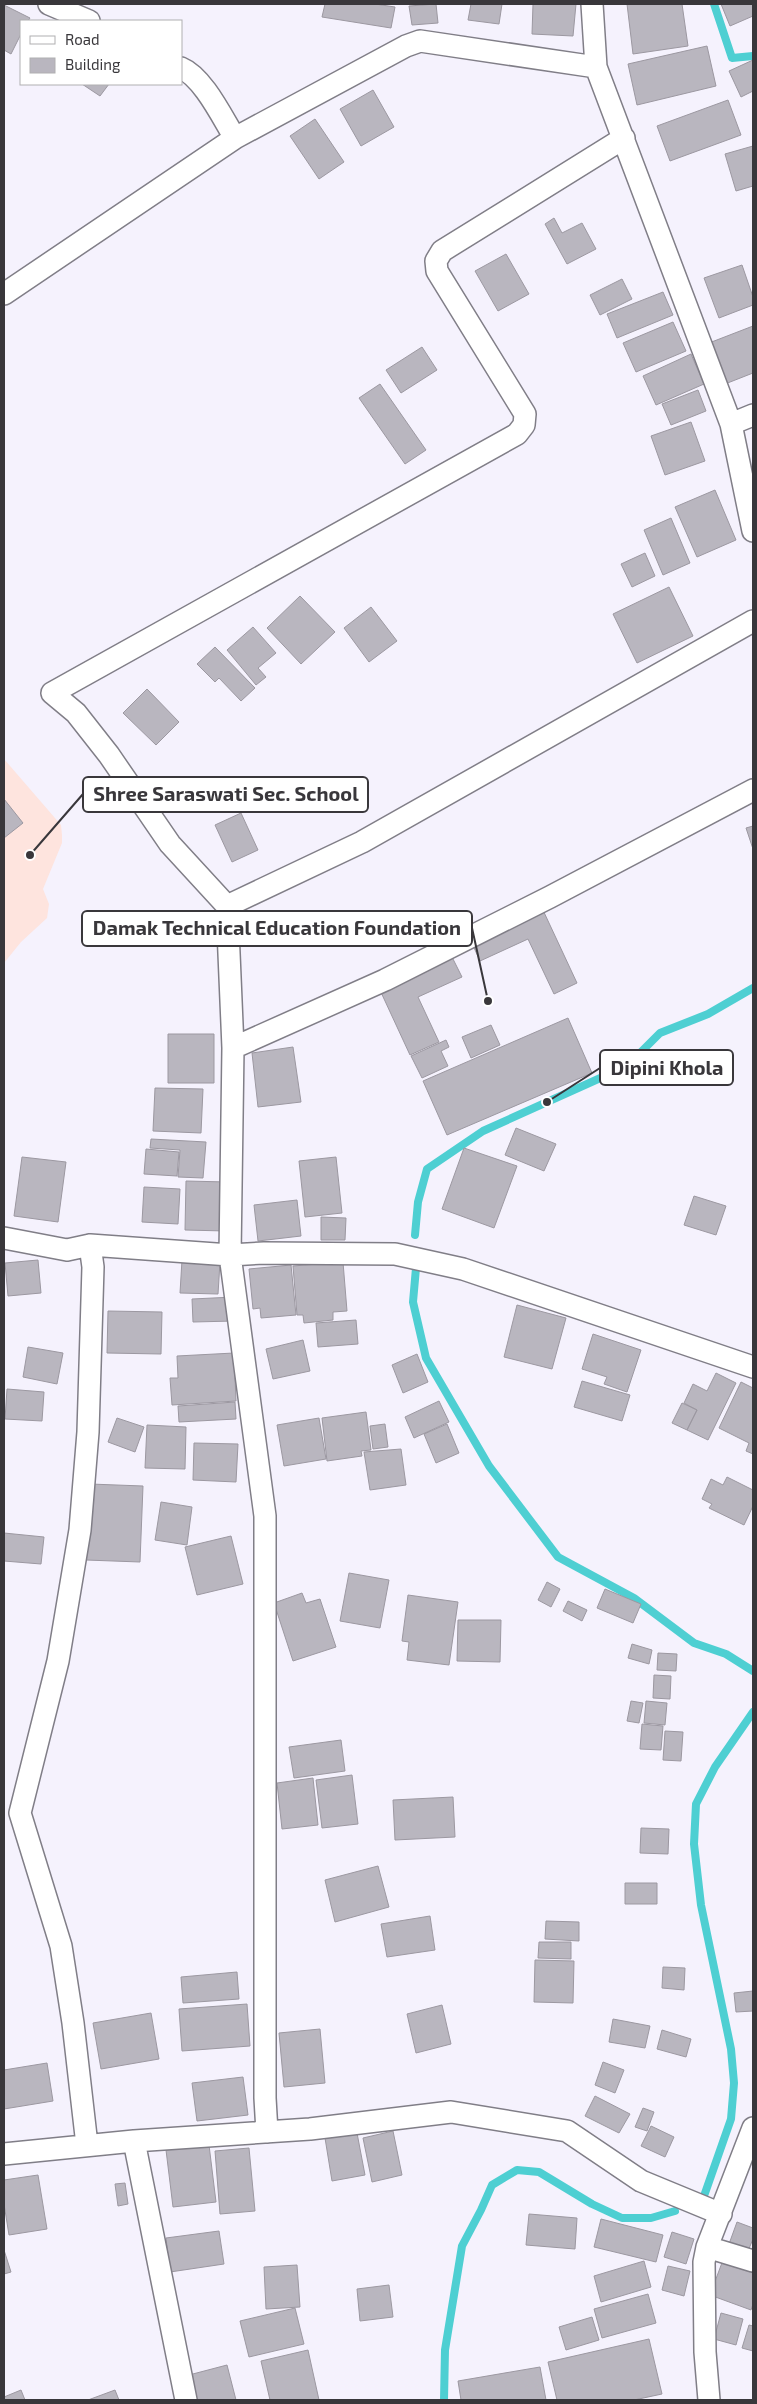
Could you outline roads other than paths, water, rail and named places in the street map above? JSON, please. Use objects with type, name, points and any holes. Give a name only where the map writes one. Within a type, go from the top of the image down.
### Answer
[{"type":"street","points":[[49,4],[87,20]]},
{"type":"street","points":[[592,4],[596,67],[731,424],[753,531]]},
{"type":"street","points":[[4,294],[235,138],[420,40],[596,67]]},
{"type":"street","points":[[182,68],[190,72],[213,102],[235,138]]},
{"type":"street","points":[[268,2132],[265,2098],[265,1516],[230,1255],[233,1048],[227,906],[170,844],[109,755],[76,713],[52,693],[517,434],[524,426],[525,414],[450,295],[437,271],[436,261],[442,252],[624,138]]},
{"type":"street","points":[[731,424],[753,415]]},
{"type":"street","points":[[227,906],[362,842],[753,621]]},
{"type":"street","points":[[233,1048],[385,980],[550,897],[753,790]]},
{"type":"street","points":[[4,1238],[67,1250],[90,1245],[230,1255],[395,1254],[463,1269],[753,1368]]},
{"type":"street","points":[[87,2145],[73,2023],[61,1946],[20,1813],[58,1661],[80,1530],[88,1432],[93,1267],[90,1245]]},
{"type":"street","points":[[4,2154],[134,2141],[268,2132],[451,2112],[567,2131],[641,2181],[721,2214]]},
{"type":"street","points":[[709,2400],[705,2352],[704,2262],[707,2247],[753,2128]]},
{"type":"street","points":[[134,2141],[186,2400]]},
{"type":"street","points":[[707,2247],[753,2261]]},
{"type":"waterway","points":[[714,4],[732,58],[753,56]]},
{"type":"waterway","points":[[415,1235],[418,1202],[427,1169],[483,1131],[627,1066],[660,1033],[708,1014],[753,988]]},
{"type":"waterway","points":[[416,1268],[413,1302],[426,1358],[489,1466],[558,1557],[634,1598],[694,1643],[726,1654],[753,1671]]},
{"type":"waterway","points":[[704,2196],[731,2119],[734,2083],[731,2049],[701,1905],[694,1844],[696,1804],[715,1767],[753,1712]]},
{"type":"waterway","points":[[444,2400],[445,2350],[462,2246],[492,2185],[517,2170],[539,2172],[592,2204],[622,2218],[651,2218],[675,2211]]},
{"type":"place","name":"Shree Saraswati Sec. School","points":[[30,855]]},
{"type":"place","name":"Damak Technical Education Foundation","points":[[488,1001]]},
{"type":"place","name":"Dipini Khola","points":[[547,1102]]}]
